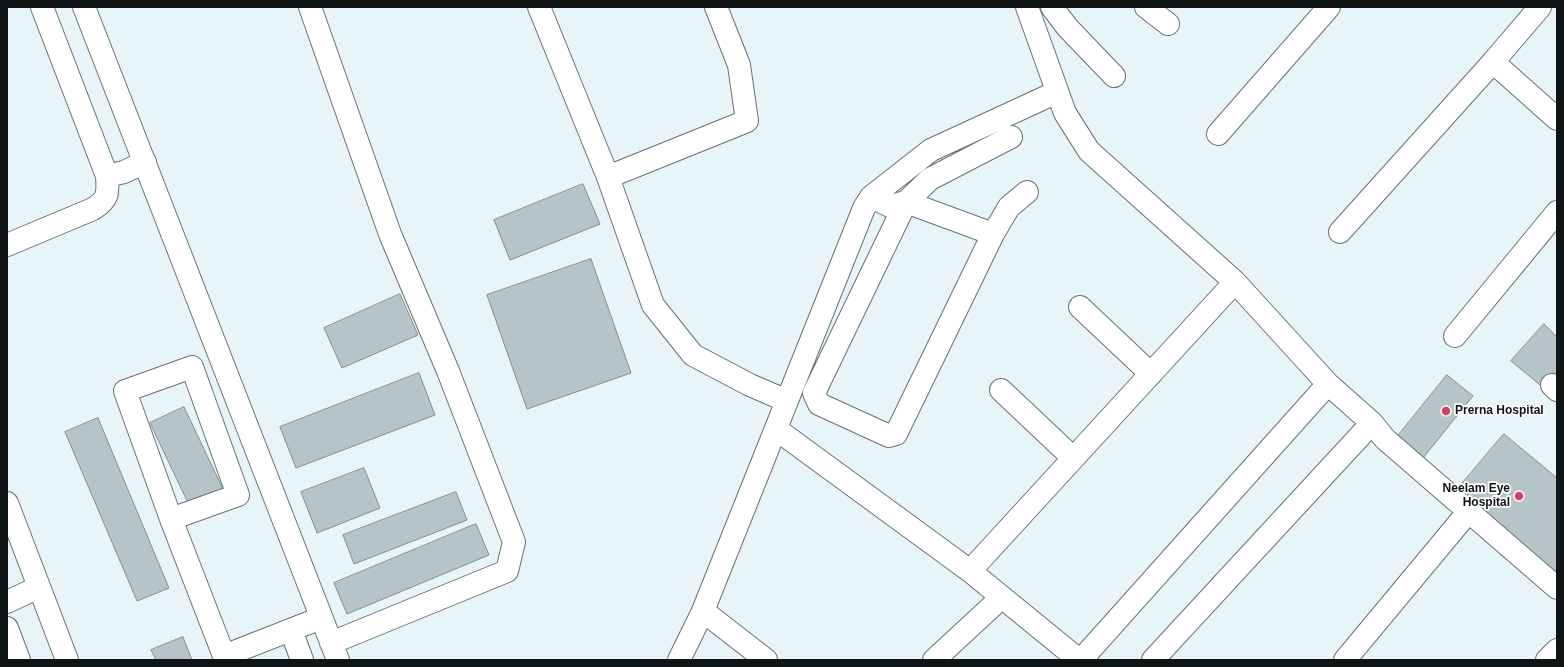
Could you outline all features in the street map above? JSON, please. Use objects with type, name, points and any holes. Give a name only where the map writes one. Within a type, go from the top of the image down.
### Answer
[{"type":"street","points":[[7,245],[93,209],[103,203],[108,194],[107,176],[42,7]]},
{"type":"street","points":[[84,7],[334,652],[507,571],[514,542],[448,371],[390,234],[310,7]]},
{"type":"street","points":[[538,7],[608,177],[653,305],[693,355],[750,385],[787,401]]},
{"type":"street","points":[[608,177],[748,121],[739,65],[716,7]]},
{"type":"street","points":[[1027,7],[1056,92],[1065,113],[1089,151],[1235,282],[1328,384],[1372,422],[1385,439],[1557,588]]},
{"type":"street","points":[[1052,7],[1067,27],[1114,76]]},
{"type":"street","points":[[1146,7],[1168,24]]},
{"type":"street","points":[[1218,134],[1329,7]]},
{"type":"street","points":[[1340,232],[1493,62],[1540,7]]},
{"type":"street","points":[[1493,62],[1557,119]]},
{"type":"street","points":[[679,660],[702,610],[864,208],[871,197],[931,150],[1056,92]]},
{"type":"street","points":[[1010,137],[930,179],[906,202],[814,393],[819,404],[889,436],[896,434],[993,234],[1009,207],[1027,192]]},
{"type":"street","points":[[107,176],[124,172],[145,162]]},
{"type":"street","points":[[871,197],[890,206],[906,202],[993,234]]},
{"type":"street","points":[[1455,336],[1557,212]]},
{"type":"street","points":[[970,571],[1235,282]]},
{"type":"street","points":[[1080,307],[1151,374]]},
{"type":"street","points":[[171,519],[238,495],[192,367],[125,391],[171,519],[225,658],[321,618]]},
{"type":"street","points":[[776,429],[970,571],[1080,660],[1328,384]]},
{"type":"street","points":[[1001,390],[1073,458]]},
{"type":"street","points":[[1153,660],[1372,422]]},
{"type":"street","points":[[7,503],[67,660]]},
{"type":"street","points":[[1344,660],[1469,511]]},
{"type":"street","points":[[7,602],[39,587]]},
{"type":"street","points":[[934,660],[1002,597]]},
{"type":"street","points":[[702,610],[766,660]]},
{"type":"street","points":[[7,628],[19,660]]},
{"type":"street","points":[[292,630],[302,660]]},
{"type":"street","points":[[1548,660],[1557,650]]},
{"type":"building","points":[[583,184],[600,224],[510,260],[494,220]]},
{"type":"building","points":[[591,259],[631,373],[527,409],[487,295]]},
{"type":"building","points":[[400,294],[418,335],[342,368],[324,328]]},
{"type":"building","points":[[1544,324],[1557,337],[1557,375],[1545,389],[1511,361]]},
{"type":"building","points":[[419,373],[435,415],[296,468],[280,427]]},
{"type":"building","points":[[1447,375],[1473,396],[1419,463],[1393,442]]},
{"type":"building","points":[[184,407],[223,489],[189,505],[150,423]]},
{"type":"building","points":[[98,418],[169,588],[137,601],[65,432]]},
{"type":"building","points":[[1504,434],[1557,478],[1557,577],[1455,492]]},
{"type":"building","points":[[364,468],[380,508],[317,533],[301,492]]},
{"type":"building","points":[[456,492],[467,520],[354,564],[343,535]]},
{"type":"building","points":[[476,524],[489,555],[347,614],[334,583]]},
{"type":"building","points":[[183,637],[192,660],[156,660],[151,650]]},
{"type":"place","name":"Prerna Hospital","points":[[1446,411]]},
{"type":"place","name":"Neelam Eye Hospital","points":[[1519,496]]}]
